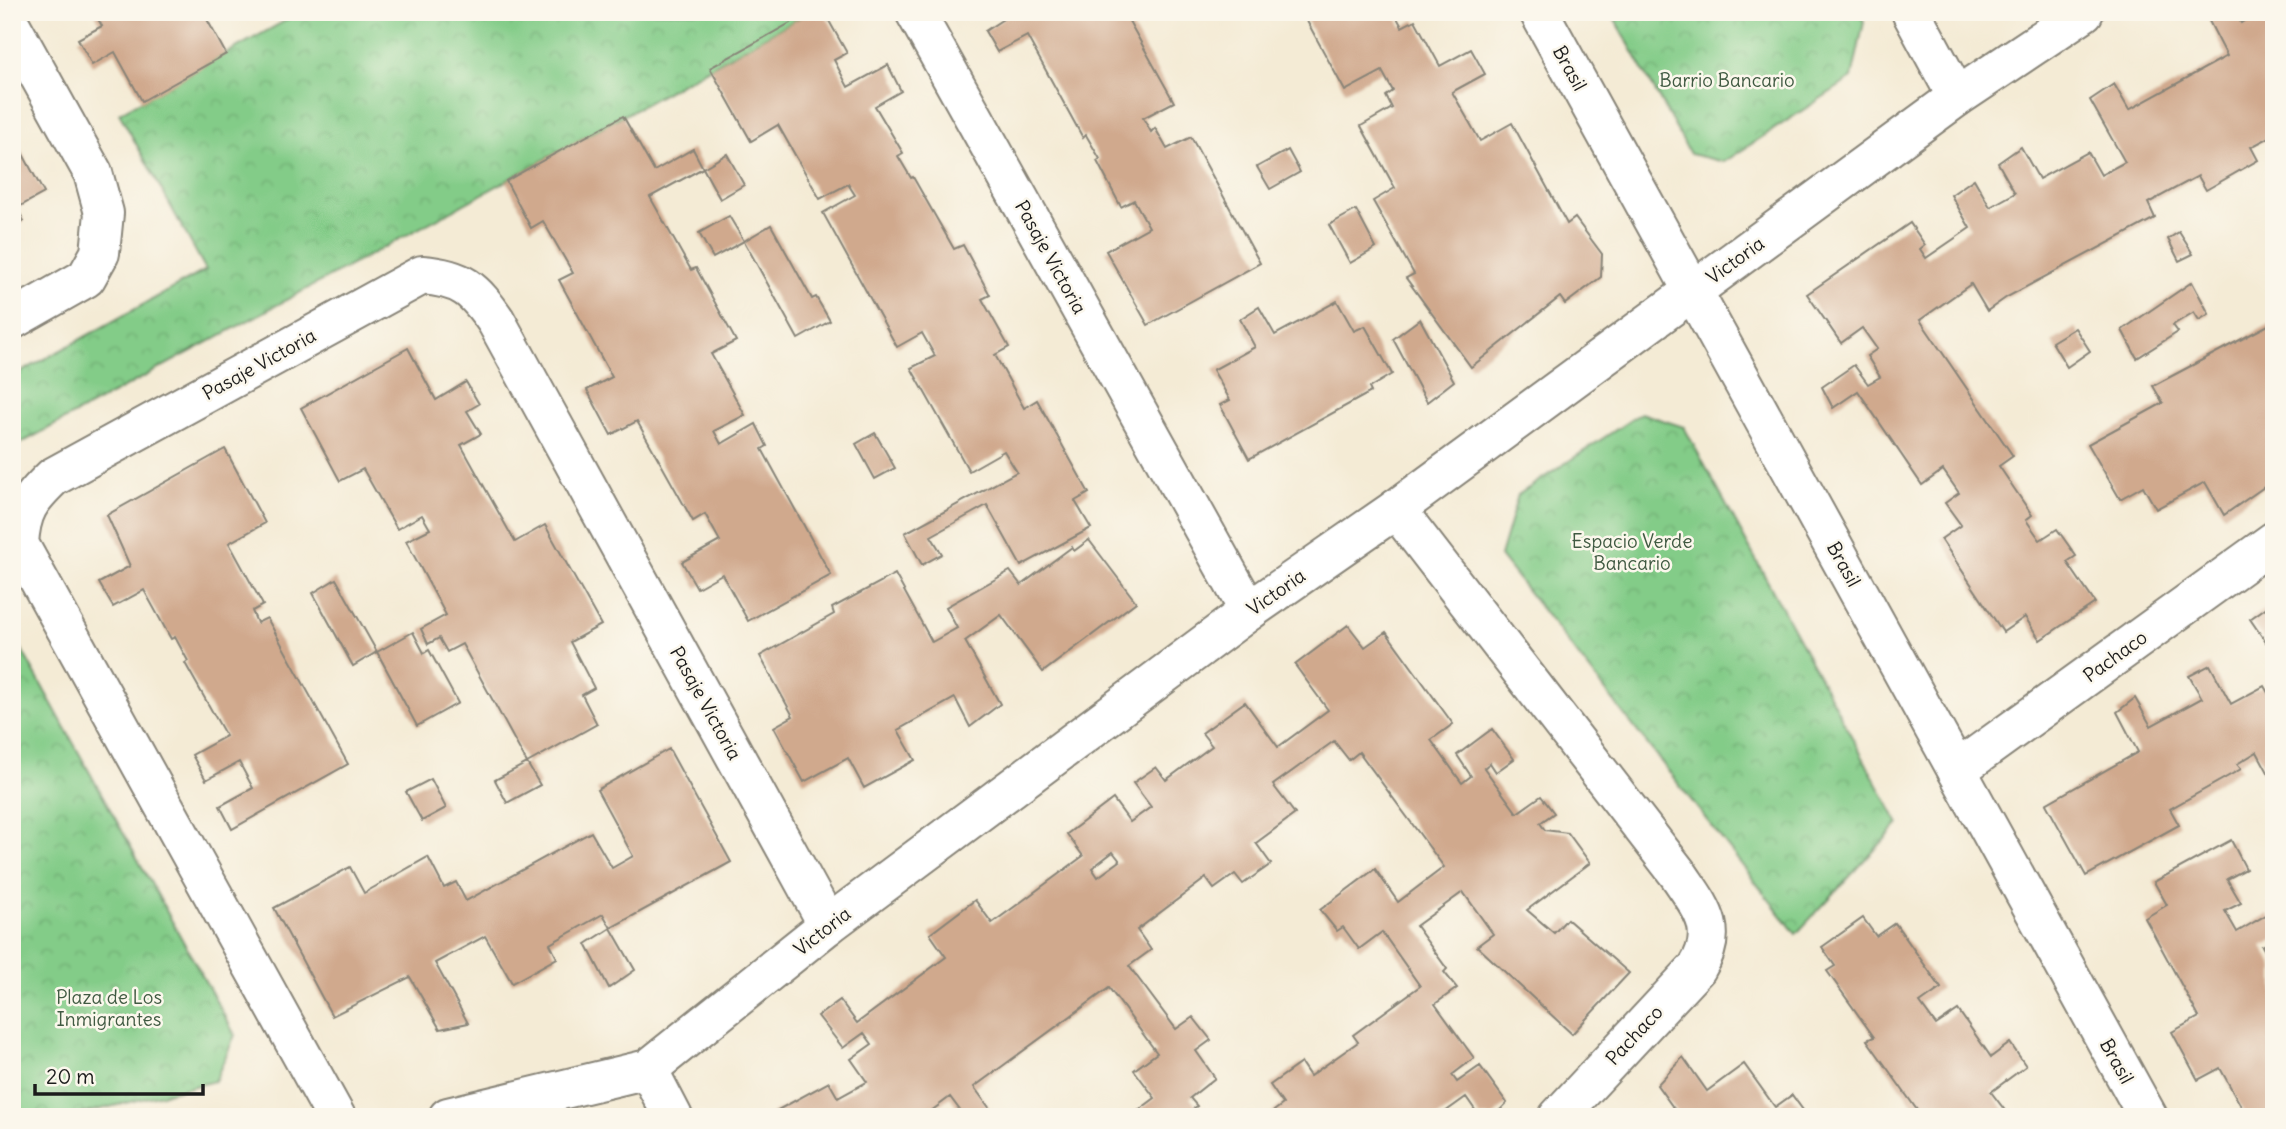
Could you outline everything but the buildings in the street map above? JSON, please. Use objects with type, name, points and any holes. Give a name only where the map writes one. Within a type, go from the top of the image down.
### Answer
[{"type":"street","name":"Pasaje Victoria","points":[[915,12],[1249,611]]},
{"type":"street","name":"Brasil","points":[[1539,12],[2148,1117]]},
{"type":"street","points":[[1911,12],[1957,97]]},
{"type":"street","name":"Victoria","points":[[447,1117],[648,1069],[828,925],[1249,611],[1396,509],[1957,97],[2084,12]]},
{"type":"street","points":[[12,27],[93,173],[104,213],[100,253],[86,278],[12,320]]},
{"type":"street","name":"Pasaje Victoria","points":[[336,1117],[19,544],[20,519],[33,496],[52,477],[422,275],[448,277],[467,287],[479,297],[496,321],[828,925]]},
{"type":"street","name":"Pachaco","points":[[1396,509],[1679,875],[1699,905],[1710,929],[1708,951],[1697,968],[1558,1117]]},
{"type":"street","name":"Pachaco","points":[[1957,770],[2274,541]]},
{"type":"street","points":[[648,1069],[673,1117]]},
{"type":"green space","points":[[301,12],[810,12],[479,196],[12,448],[12,377],[206,270],[119,113]]},
{"type":"green space","name":"Barrio Bancario","points":[[1611,12],[1859,12],[1864,22],[1852,78],[1724,162],[1690,154]]},
{"type":"green space","name":"Espacio Verde Bancario","points":[[1641,413],[1684,427],[1899,824],[1796,934],[1500,556],[1518,495]]},
{"type":"green space","name":"Plaza de Los Inmigrantes","points":[[12,632],[235,1035],[215,1081],[69,1117],[12,1117]]}]
